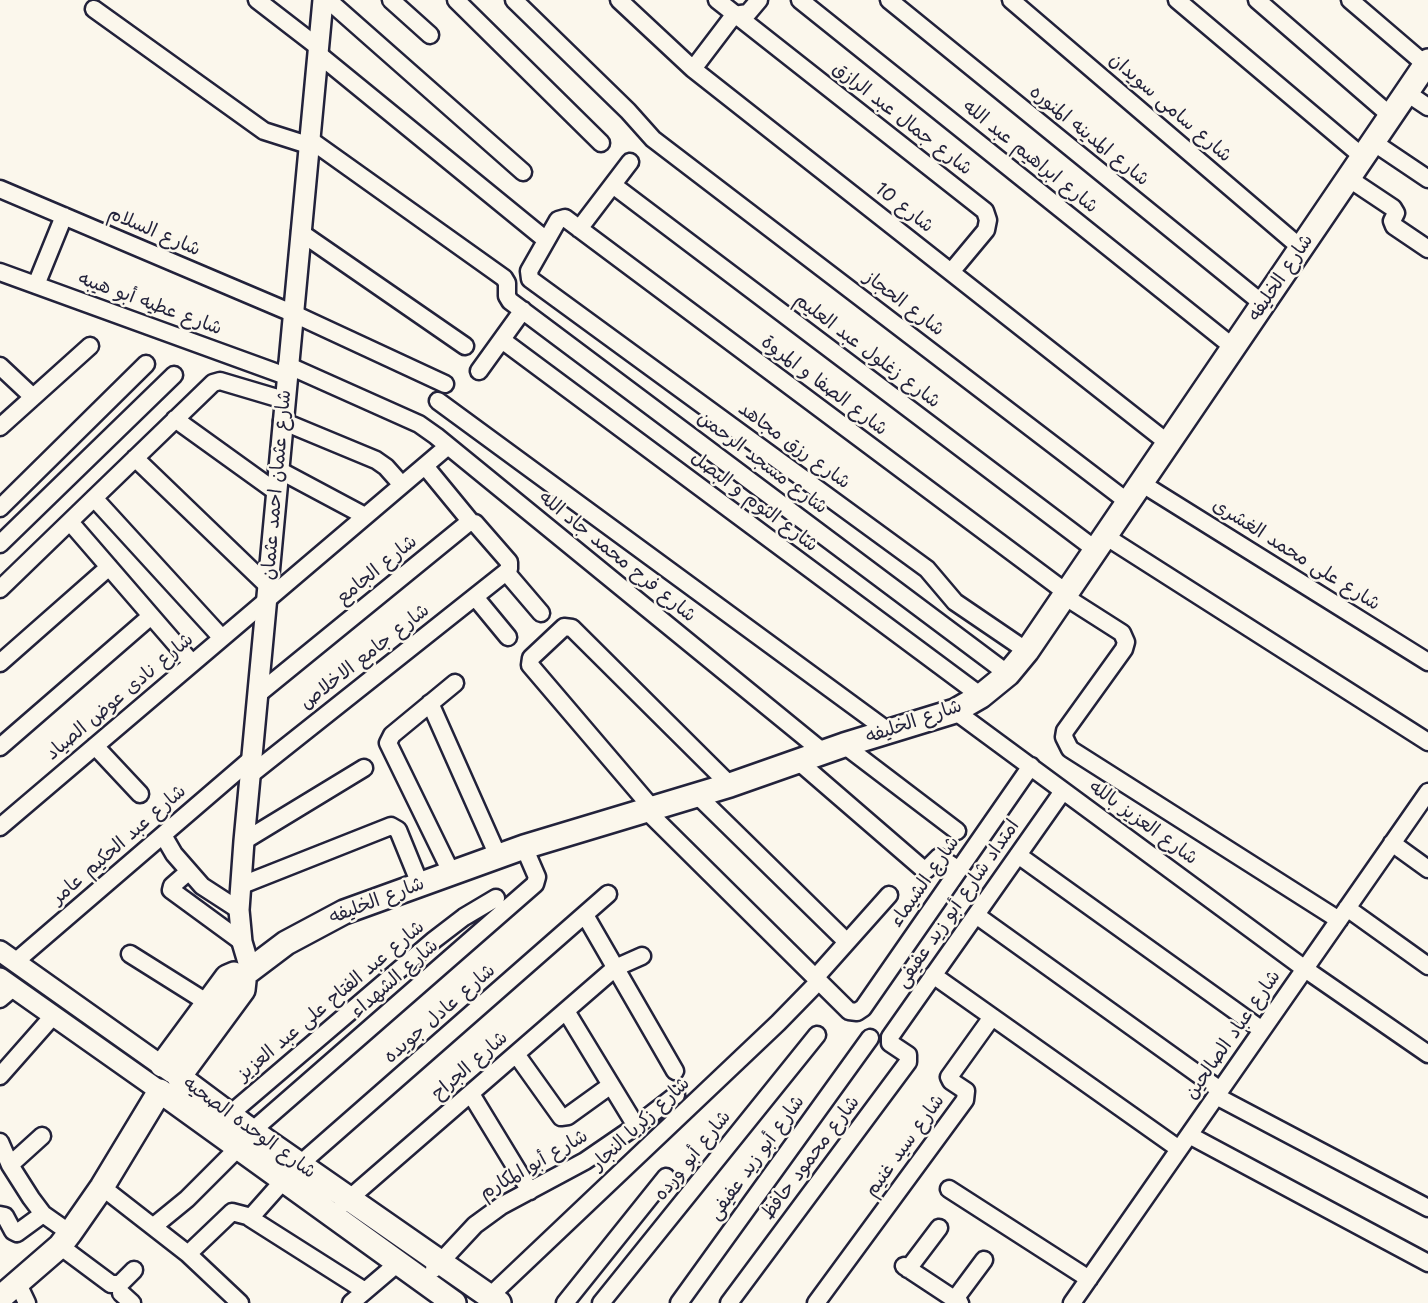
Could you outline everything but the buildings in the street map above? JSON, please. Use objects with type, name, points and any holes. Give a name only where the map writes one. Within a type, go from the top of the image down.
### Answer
[{"type":"main road","name":"شارع الخليفه","points":[[167,1078],[208,1003],[227,977],[246,973],[286,943],[324,921],[524,847],[730,785],[955,711],[981,696],[1008,674],[1027,651],[1427,63]]},
{"type":"main road","points":[[0,1298],[23,1293],[65,1240],[102,1186],[167,1078],[243,990],[246,973]]},
{"type":"main road","name":"شارع الوحده الصحيه","points":[[167,1078],[291,1173],[331,1215],[454,1303]]},
{"type":"main road","name":"شارع الوحده الصحيه","points":[[291,1173],[348,1199],[495,1299]]},
{"type":"street","points":[[257,0],[547,240]]},
{"type":"street","points":[[325,0],[523,172]]},
{"type":"street","name":"شارع عثمان احمد عثمان","points":[[246,973],[239,910],[244,841],[317,50],[325,0]]},
{"type":"street","points":[[391,0],[430,35]]},
{"type":"street","points":[[456,0],[601,143]]},
{"type":"street","name":"شارع الحجاز","points":[[514,0],[628,111],[653,139],[1135,492]]},
{"type":"street","name":"شارع 10","points":[[619,0],[693,69],[1168,443]]},
{"type":"street","points":[[717,0],[734,15]]},
{"type":"street","points":[[693,69],[734,15],[748,13],[759,0]]},
{"type":"street","name":"شارع ابراهيم عبد الله","points":[[800,0],[1233,347]]},
{"type":"street","name":"شارع المدينه المنوره","points":[[889,0],[1263,304]]},
{"type":"street","name":"شارع سامى سويدان","points":[[1011,0],[1301,248]]},
{"type":"street","points":[[1177,0],[1368,150],[1428,179]]},
{"type":"street","points":[[1257,0],[1391,116]]},
{"type":"street","points":[[1350,0],[1427,63]]},
{"type":"street","points":[[94,9],[254,125],[273,134],[309,142]]},
{"type":"street","name":"شارع جمال عبد الرازق","points":[[734,15],[985,211],[988,220],[986,230],[951,272]]},
{"type":"street","points":[[1407,93],[1428,107]]},
{"type":"street","name":"شارع مسجد الرحمن","points":[[309,142],[504,278],[508,283],[509,300],[1008,674]]},
{"type":"street","points":[[579,229],[630,162]]},
{"type":"street","points":[[1348,178],[1393,208],[1396,213],[1392,222],[1394,226],[1428,249]]},
{"type":"street","name":"شارع زغلول عبد العليم","points":[[613,185],[1100,543],[1428,742]]},
{"type":"street","name":"شارع السلام","points":[[0,189],[292,313],[445,384]]},
{"type":"street","points":[[36,285],[64,216]]},
{"type":"street","name":"شارع الصفا و المروة","points":[[547,240],[557,222],[565,218],[1065,594],[1122,633],[1126,642],[1124,649],[1065,732],[1064,737],[1070,749],[1343,914]]},
{"type":"street","points":[[300,232],[465,346]]},
{"type":"street","name":"شارع رزق مجاهد","points":[[547,240],[528,271],[531,279],[927,569],[955,602],[1027,651]]},
{"type":"street","name":"شارع عطيه أبو هيبه","points":[[0,272],[287,371],[377,405]]},
{"type":"street","points":[[479,371],[523,310]]},
{"type":"street","name":"شارع الثوم و البصل","points":[[502,340],[981,696]]},
{"type":"street","points":[[0,427],[90,346]]},
{"type":"street","points":[[0,508],[146,364]]},
{"type":"street","points":[[0,366],[33,397]]},
{"type":"street","points":[[0,544],[174,375]]},
{"type":"street","points":[[0,589],[210,385],[220,381],[284,400]]},
{"type":"street","points":[[438,401],[888,731]]},
{"type":"street","name":"شارع فرح محمد جاد الله","points":[[377,405],[419,424],[834,749],[957,831]]},
{"type":"street","points":[[175,419],[275,491]]},
{"type":"street","points":[[282,421],[376,460],[402,485]]},
{"type":"street","name":"شارع نادى عوض الصياد","points":[[0,827],[222,638],[267,593],[448,446]]},
{"type":"street","points":[[135,458],[267,593]]},
{"type":"street","points":[[425,466],[471,522],[509,562],[506,572],[541,613]]},
{"type":"street","points":[[278,469],[365,516]]},
{"type":"street","name":"شارع على محمد الغشرى","points":[[1135,492],[1428,662]]},
{"type":"street","points":[[94,498],[222,638]]},
{"type":"street","points":[[70,522],[192,663]]},
{"type":"street","name":"شارع الجامع","points":[[257,695],[471,522]]},
{"type":"street","points":[[0,663],[109,567]]},
{"type":"street","name":"شارع جامع الاخلاص","points":[[250,768],[506,572]]},
{"type":"street","points":[[475,597],[508,637]]},
{"type":"street","points":[[0,747],[151,616]]},
{"type":"street","points":[[730,785],[572,628],[562,628],[531,658],[530,665],[649,809],[817,979]]},
{"type":"street","points":[[451,872],[388,740],[455,683]]},
{"type":"street","points":[[430,703],[498,856]]},
{"type":"street","name":"شارع العزيز بالله","points":[[955,711],[1305,969],[1428,1054]]},
{"type":"street","points":[[95,746],[141,794]]},
{"type":"street","points":[[798,761],[923,869],[926,870],[939,857],[959,870]]},
{"type":"street","name":"شارع الشيماء","points":[[817,979],[849,1011],[857,1012],[863,1008],[1031,766]]},
{"type":"street","name":"شارع عبد الحكيم عامر","points":[[8,956],[250,768]]},
{"type":"street","points":[[244,841],[364,768]]},
{"type":"street","name":"امتداد شارع أبو زيد عفيفى","points":[[890,1043],[890,1037],[1063,790]]},
{"type":"street","points":[[697,795],[847,942]]},
{"type":"street","name":"شارع عباد الصالحين","points":[[1072,1303],[1427,796]]},
{"type":"street","points":[[242,885],[391,826],[398,830],[420,884]]},
{"type":"street","points":[[163,835],[188,872],[218,898],[239,910]]},
{"type":"street","points":[[1392,843],[1428,869]]},
{"type":"street","name":"شارع الشهداء","points":[[240,1133],[535,884],[537,877],[524,847]]},
{"type":"street","points":[[1018,855],[1262,1030]]},
{"type":"street","points":[[188,872],[171,890],[242,942]]},
{"type":"street","name":"شارع عادل جويده","points":[[250,1218],[291,1173],[608,894]]},
{"type":"street","name":"شارع زكريا النجار","points":[[495,1299],[778,1023],[889,895]]},
{"type":"street","name":"شارع عبد الفتاح على عبد العزيز","points":[[240,1133],[434,940],[464,917],[496,898]]},
{"type":"street","points":[[1343,914],[1428,966]]},
{"type":"street","points":[[585,915],[674,1071]]},
{"type":"street","points":[[975,915],[1218,1093],[1428,1208]]},
{"type":"street","points":[[130,954],[208,1003]]},
{"type":"street","name":"شارع الوحده الصحيه","points":[[8,956],[167,1078]]},
{"type":"street","name":"شارع الجراح","points":[[331,1215],[615,968],[642,956]]},
{"type":"street","points":[[933,975],[992,1017],[1184,1142],[1428,1264]]},
{"type":"street","name":"شارع الوحده الصحيه","points":[[4,988],[167,1078]]},
{"type":"street","points":[[566,1011],[636,1126]]},
{"type":"street","points":[[0,1076],[53,1016]]},
{"type":"street","name":"شارع سيد غنيم","points":[[816,1303],[965,1100],[966,1091],[949,1077],[992,1017]]},
{"type":"street","name":"شارع أبو ورده","points":[[601,1303],[817,1035]]},
{"type":"street","name":"شارع أبو زيد عفيفى","points":[[679,1303],[870,1038]]},
{"type":"street","name":"شارع محمود حافظ","points":[[729,1303],[908,1062],[907,1054],[890,1043]]},
{"type":"street","points":[[516,1055],[561,1117],[568,1116],[611,1085]]},
{"type":"street","points":[[471,1094],[530,1191]]},
{"type":"street","name":"شارع أبو المكارم","points":[[424,1282],[475,1225],[501,1206],[585,1161],[676,1095]]},
{"type":"street","points":[[155,1226],[187,1199],[240,1133]]},
{"type":"street","points":[[10,1165],[42,1136]]},
{"type":"street","points":[[0,1142],[10,1165],[43,1214],[65,1240],[111,1284],[120,1284],[134,1270]]},
{"type":"street","points":[[565,1303],[666,1177]]},
{"type":"street","points":[[102,1186],[155,1226],[240,1303]]},
{"type":"street","points":[[949,1189],[1089,1279]]},
{"type":"street","points":[[188,1254],[232,1212],[250,1218],[365,1291]]},
{"type":"street","points":[[0,1215],[5,1216],[13,1231],[17,1233],[43,1214]]},
{"type":"street","points":[[939,1228],[906,1267],[957,1301],[984,1260]]},
{"type":"street","points":[[351,1303],[398,1263]]}]
